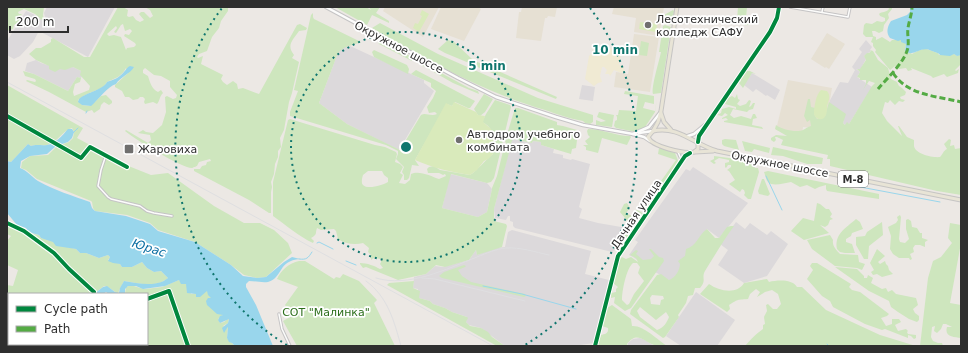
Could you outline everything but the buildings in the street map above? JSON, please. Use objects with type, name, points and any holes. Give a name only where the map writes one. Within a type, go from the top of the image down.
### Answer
[{"type":"main road","name":"Окружное шоссе","points":[[326,7],[496,97],[583,125],[644,137],[677,152],[690,153],[717,151]]},
{"type":"main road","points":[[650,141],[648,137],[658,122],[661,111],[677,7]]},
{"type":"main road","points":[[694,152],[698,149],[699,136],[770,32],[778,16],[779,7]]},
{"type":"main road","points":[[633,134],[649,128],[661,111]]},
{"type":"main road","points":[[661,111],[664,122],[668,128],[674,132]]},
{"type":"main road","points":[[688,136],[694,134],[710,120]]},
{"type":"main road","name":"Окружное шоссе","points":[[633,134],[661,130],[674,132],[688,136],[705,147],[717,151],[961,200]]},
{"type":"street","points":[[790,7],[848,17],[850,7]]},
{"type":"street","points":[[822,12],[823,7]]},
{"type":"street","points":[[7,116],[81,158],[90,147],[127,167]]},
{"type":"street","points":[[677,152],[681,159],[680,164]]},
{"type":"street","name":"Дачная улица","points":[[595,346],[618,256],[685,156],[690,153]]},
{"type":"street","points":[[106,155],[98,186],[108,197],[140,206],[147,211],[172,216]]},
{"type":"street","points":[[7,223],[24,231],[54,252],[69,269],[94,292]]},
{"type":"street","points":[[148,299],[169,291],[188,346]]},
{"type":"street","points":[[279,314],[282,329],[290,346]]},
{"type":"shaded area","points":[[47,7],[115,7],[88,57],[39,31],[33,42],[20,56],[14,59],[7,55],[7,41],[26,11],[35,15],[44,22],[46,20],[44,13]]},
{"type":"shaded area","points":[[385,7],[439,7],[423,37],[383,11]]},
{"type":"shaded area","points":[[441,7],[477,7],[481,9],[464,41],[431,29]]},
{"type":"shaded area","points":[[522,7],[557,7],[555,17],[548,16],[545,18],[541,41],[516,38],[519,12],[521,12]]},
{"type":"shaded area","name":"Лесотехнический колледж САФУ","points":[[614,7],[664,7],[659,36],[634,32],[636,18],[612,14]]},
{"type":"shaded area","points":[[827,33],[845,44],[829,69],[811,59]]},
{"type":"shaded area","points":[[634,34],[659,37],[650,92],[614,87],[616,72],[628,74]]},
{"type":"shaded area","points":[[866,40],[872,47],[870,50],[871,51],[864,56],[866,59],[860,70],[856,69],[860,72],[857,77],[872,87],[849,124],[845,125],[843,123],[844,119],[829,102],[840,82],[848,83],[855,70],[852,67],[862,52],[859,49]]},
{"type":"shaded area","points":[[348,45],[424,80],[424,83],[434,91],[399,150],[347,124],[319,103],[338,53],[341,49]]},
{"type":"shaded area","points":[[36,60],[60,69],[73,67],[81,71],[82,76],[81,78],[77,77],[68,91],[25,71],[27,63]]},
{"type":"shaded area","points":[[752,73],[780,90],[775,100],[756,89],[753,92],[744,85]]},
{"type":"shaded area","points":[[788,80],[832,88],[826,124],[813,128],[803,127],[802,134],[776,130]]},
{"type":"shaded area","points":[[582,85],[595,87],[593,101],[579,99]]},
{"type":"shaded area","points":[[512,139],[532,143],[533,141],[541,142],[541,145],[554,149],[553,153],[563,155],[563,158],[590,164],[579,207],[582,209],[579,218],[627,228],[617,249],[612,252],[515,228],[513,226],[513,222],[510,221],[510,216],[508,216],[506,220],[495,218],[494,209]]},
{"type":"shaded area","points":[[693,167],[748,203],[719,238],[707,229],[680,265],[681,269],[672,282],[629,255],[638,242],[635,240],[686,169],[690,171]]},
{"type":"shaded area","points":[[450,174],[487,183],[492,189],[487,212],[478,217],[442,208]]},
{"type":"shaded area","points":[[736,222],[745,229],[750,223],[767,235],[771,231],[788,244],[767,276],[744,283],[718,265],[728,250],[720,244]]},
{"type":"shaded area","points":[[512,230],[591,251],[585,274],[609,280],[594,343],[573,346],[505,346],[481,328],[469,325],[466,322],[467,317],[433,304],[430,301],[419,298],[418,289],[413,288],[414,277],[426,274],[435,266],[443,267],[469,260],[476,250],[477,255],[494,248],[505,247],[508,232]]},
{"type":"shaded area","points":[[696,292],[735,320],[717,346],[681,346],[666,336]]},
{"type":"shaded area","points":[[640,338],[654,346],[628,346],[628,343],[633,339]]},
{"type":"green space","points":[[7,7],[44,7],[44,20],[43,21],[35,14],[24,9],[18,12],[19,14],[22,14],[18,23],[14,25],[13,29],[7,31]]},
{"type":"green space","points":[[118,7],[123,7],[128,10],[127,16],[133,16],[140,22],[144,20],[139,14],[141,12],[144,12],[150,18],[153,16],[150,10],[145,7],[228,7],[228,11],[221,21],[219,28],[212,37],[207,51],[199,54],[197,57],[203,56],[201,64],[223,75],[221,79],[227,85],[233,81],[237,84],[238,89],[243,88],[259,94],[297,25],[300,24],[307,28],[306,30],[299,31],[290,45],[294,55],[292,58],[299,62],[284,130],[280,138],[281,147],[278,151],[278,157],[271,182],[271,213],[194,171],[194,169],[200,169],[202,166],[206,165],[207,162],[211,161],[210,159],[199,162],[197,166],[192,168],[186,167],[158,152],[125,131],[126,130],[148,143],[151,140],[150,135],[138,133],[143,130],[153,133],[162,125],[166,112],[165,97],[167,96],[173,99],[176,98],[177,95],[170,87],[170,81],[161,76],[154,75],[145,68],[143,73],[148,76],[150,83],[156,91],[158,92],[161,90],[163,93],[157,104],[153,102],[145,104],[145,99],[143,97],[133,100],[129,97],[125,97],[122,91],[115,87],[115,85],[128,73],[126,68],[121,75],[108,81],[103,87],[78,100],[82,105],[90,106],[101,96],[106,95],[112,101],[109,105],[104,102],[100,109],[94,113],[92,110],[86,112],[26,81],[36,81],[35,79],[25,76],[23,71],[34,74],[68,91],[77,77],[81,78],[80,82],[75,84],[73,92],[74,96],[89,90],[90,86],[80,75],[81,71],[73,67],[65,70],[60,69],[55,72],[49,69],[49,66],[36,60],[29,54],[36,48],[41,48],[51,42],[51,39],[53,38],[84,57],[90,57]],"holes":[[[123,24],[125,31],[130,29],[132,31],[129,35],[125,34],[124,36],[136,45],[134,47],[127,48],[126,50],[121,37],[114,35],[109,36],[107,34],[116,26],[117,28],[114,32],[116,33]]]},
{"type":"green space","points":[[335,7],[366,7],[371,10],[369,7],[380,7],[376,13],[389,21],[389,23],[372,15],[367,25]]},
{"type":"green space","points":[[738,7],[747,7],[746,18],[743,22],[750,24],[743,25],[737,20]]},
{"type":"green space","points":[[888,7],[892,7],[892,9],[888,14],[889,18],[884,25],[883,31],[879,33],[872,31],[873,36],[876,37],[876,40],[882,37],[890,42],[892,40],[901,40],[906,44],[905,50],[912,54],[925,49],[938,53],[939,55],[954,54],[957,56],[961,54],[961,64],[955,70],[956,71],[959,69],[958,73],[947,77],[944,74],[933,78],[911,68],[912,70],[908,71],[906,68],[899,69],[895,66],[890,70],[875,52],[876,50],[871,42],[873,37],[866,37],[863,34],[864,25],[866,23],[872,24],[877,21],[885,21],[885,18],[879,14],[888,10]]},
{"type":"green space","points":[[422,10],[429,14],[419,32],[413,28],[415,23],[418,24],[422,16],[420,15]]},
{"type":"green space","points":[[673,10],[672,24],[664,24],[664,15]]},
{"type":"green space","points":[[313,13],[314,19],[361,42],[346,47],[338,53],[319,103],[347,124],[400,150],[421,115],[437,114],[435,112],[429,113],[427,107],[436,91],[431,87],[431,83],[411,74],[416,70],[475,101],[470,108],[455,102],[452,106],[447,104],[415,160],[419,166],[412,165],[409,178],[407,180],[404,180],[404,175],[402,172],[404,167],[396,159],[398,151],[386,145],[290,116],[290,112],[298,91],[294,90],[311,15]]},
{"type":"green space","points":[[640,22],[657,24],[656,32],[639,29]]},
{"type":"green space","points":[[380,23],[438,54],[538,98],[593,115],[593,122],[590,124],[585,123],[583,121],[522,103],[456,75],[372,28]]},
{"type":"green space","points":[[665,25],[671,27],[661,93],[653,94],[654,80],[661,52],[659,52],[663,26]]},
{"type":"green space","points":[[448,40],[454,42],[472,59],[469,63],[438,49]]},
{"type":"green space","points":[[380,41],[412,57],[412,61],[379,44],[378,42]]},
{"type":"green space","points":[[641,41],[649,43],[647,56],[639,55]]},
{"type":"green space","points":[[374,50],[407,65],[409,69],[408,74],[374,57],[372,52]]},
{"type":"green space","points":[[870,50],[873,51],[878,60],[888,68],[891,79],[897,82],[906,92],[905,95],[900,97],[901,99],[905,100],[903,102],[899,101],[895,105],[890,100],[888,103],[885,102],[882,113],[887,121],[902,136],[899,126],[907,137],[914,140],[915,149],[925,155],[940,157],[947,149],[944,144],[949,139],[951,140],[950,146],[954,145],[955,149],[961,148],[961,195],[937,191],[830,166],[830,159],[827,159],[828,155],[781,145],[783,140],[777,137],[775,137],[776,140],[774,142],[771,140],[771,138],[776,135],[787,136],[775,129],[776,125],[793,131],[800,131],[811,126],[810,120],[807,122],[804,116],[808,99],[810,99],[811,107],[815,108],[814,114],[817,119],[825,116],[829,102],[846,114],[843,123],[845,125],[847,122],[849,124],[875,83],[869,81],[863,90],[866,80],[860,80],[860,78],[857,77],[860,72],[857,69],[860,69],[866,60],[864,56],[871,51]]},
{"type":"green space","points":[[473,60],[557,97],[556,99],[470,64]]},
{"type":"green space","points":[[419,61],[469,88],[478,91],[479,94],[453,83],[418,63]]},
{"type":"green space","points":[[746,71],[756,74],[752,73],[743,88],[739,83],[741,81],[740,78]]},
{"type":"green space","points":[[7,85],[83,128],[77,138],[131,167],[151,175],[168,173],[214,206],[244,223],[260,223],[274,230],[288,243],[292,253],[266,277],[257,278],[244,275],[195,242],[158,230],[150,223],[127,215],[95,211],[91,201],[37,179],[21,168],[22,162],[30,156],[48,155],[57,146],[69,142],[73,138],[74,132],[72,128],[69,129],[51,144],[31,146],[28,144],[11,162],[7,161]]},
{"type":"green space","points":[[821,90],[827,91],[829,100],[826,115],[824,118],[819,119],[814,114],[815,104]]},
{"type":"green space","points":[[625,91],[654,96],[654,104],[645,102],[643,108],[655,111],[657,98],[655,112],[641,133],[616,128],[614,126],[615,121],[617,120],[616,115],[618,115],[619,110],[636,111],[638,96],[624,94]]},
{"type":"green space","points":[[484,94],[493,99],[485,112],[480,116],[474,109]]},
{"type":"green space","points":[[737,94],[738,99],[740,100],[737,104],[740,106],[746,104],[749,100],[751,101],[749,107],[755,103],[753,109],[747,112],[733,109],[730,115],[734,118],[741,116],[751,119],[753,114],[755,114],[757,118],[753,119],[752,125],[762,127],[763,129],[724,122],[728,120],[726,118],[722,118],[728,115],[725,113],[722,116],[717,115],[721,113],[722,109],[729,107],[736,109],[736,107],[725,104],[728,98],[732,96],[735,98]]},
{"type":"green space","points":[[495,100],[510,105],[511,107],[494,178],[491,182],[487,183],[451,174],[442,208],[478,217],[487,212],[492,188],[497,176],[504,147],[509,147],[510,149],[494,209],[494,221],[506,224],[507,226],[502,247],[477,255],[476,250],[469,260],[445,267],[436,265],[426,274],[398,280],[366,267],[363,268],[360,263],[371,265],[380,269],[383,268],[380,264],[381,259],[374,258],[371,260],[371,255],[368,252],[369,248],[363,243],[347,243],[338,239],[334,229],[321,230],[317,228],[315,234],[311,238],[314,241],[313,243],[297,234],[273,216],[273,182],[288,120],[290,119],[385,147],[396,152],[395,162],[403,167],[400,173],[403,175],[399,183],[405,184],[410,180],[411,174],[414,173],[425,174],[439,179],[446,176],[445,174],[443,175],[439,173],[428,173],[427,169],[434,166],[440,170],[470,175],[476,170],[493,154],[492,132],[487,125],[482,122]],"holes":[[[368,171],[382,171],[388,178],[388,182],[372,187],[363,185],[363,175]]]},
{"type":"green space","name":"Автодром учебного комбината","points":[[454,102],[476,112],[478,115],[485,116],[483,122],[491,129],[493,135],[493,154],[470,175],[456,173],[415,160],[446,103],[452,106]]},
{"type":"green space","points":[[515,108],[557,122],[557,125],[577,130],[576,148],[572,149],[571,154],[541,145],[541,142],[533,141],[532,143],[513,139],[510,145],[506,144],[505,141]]},
{"type":"green space","points":[[599,112],[614,115],[612,127],[596,125],[596,120],[601,122],[606,121],[597,117]]},
{"type":"green space","points":[[588,129],[631,137],[627,145],[602,138],[598,153],[586,150],[586,147],[583,145],[588,145],[585,141],[590,137],[587,131]]},
{"type":"green space","points":[[722,140],[736,140],[739,150],[724,146],[722,144]]},
{"type":"green space","points":[[742,141],[770,148],[769,153],[754,149],[752,152],[745,151]]},
{"type":"green space","points":[[773,147],[823,158],[822,164],[807,164],[783,156],[771,155]]},
{"type":"green space","points":[[659,148],[675,153],[679,163],[649,207],[643,211],[641,209],[676,160],[658,154]]},
{"type":"green space","points":[[714,156],[744,160],[745,167],[747,163],[750,162],[755,168],[758,168],[759,172],[751,199],[748,199],[744,195],[744,190],[742,189],[740,192],[729,184],[735,180],[727,170],[731,167],[731,165],[728,165],[726,168],[725,167],[725,163],[729,162],[729,160],[719,158],[714,161],[716,163],[714,164],[710,161],[714,159]]},
{"type":"green space","points":[[768,171],[879,194],[879,199],[827,191],[826,185],[815,189],[807,185],[800,187],[791,182],[773,184],[768,182],[766,178],[764,172]]},
{"type":"green space","points":[[762,179],[764,179],[770,194],[768,196],[759,194],[758,191]]},
{"type":"green space","points":[[627,203],[630,208],[626,213],[632,216],[637,210],[643,215],[626,238],[624,236],[629,231],[630,224],[620,212],[624,204]]},
{"type":"green space","points":[[817,203],[826,209],[829,209],[832,214],[830,217],[833,219],[830,220],[828,225],[825,227],[820,225],[829,233],[804,240],[791,231],[803,218],[814,221]]},
{"type":"green space","points":[[900,215],[900,242],[905,243],[909,239],[906,229],[906,220],[908,219],[911,221],[912,227],[917,228],[920,233],[922,233],[922,238],[928,240],[925,242],[925,247],[915,245],[913,248],[914,252],[910,254],[912,259],[910,260],[909,258],[899,258],[893,254],[890,249],[891,236],[888,227],[896,223],[898,220],[897,217]]},
{"type":"green space","points":[[856,219],[860,222],[863,229],[852,233],[851,236],[846,239],[846,242],[852,244],[855,253],[840,252],[837,249],[837,239],[845,228]]},
{"type":"green space","points":[[882,222],[883,235],[869,246],[868,259],[864,259],[856,245],[856,237],[865,236],[867,232]]},
{"type":"green space","points":[[950,223],[961,225],[961,243],[950,303],[961,305],[961,338],[948,335],[946,330],[947,327],[952,327],[943,324],[937,333],[934,331],[935,326],[932,327],[931,337],[933,341],[942,343],[943,346],[920,346],[928,278],[933,261],[941,257],[952,243],[948,238]]},
{"type":"green space","points":[[7,225],[16,229],[19,225],[34,234],[39,235],[41,238],[76,249],[80,253],[86,253],[99,258],[108,255],[110,257],[108,260],[120,264],[122,267],[132,267],[142,262],[147,268],[154,272],[161,271],[168,278],[152,284],[124,281],[118,293],[104,286],[95,293],[8,293],[8,345],[148,345],[148,293],[125,293],[126,287],[131,285],[146,289],[162,287],[179,280],[183,284],[186,284],[191,294],[204,293],[207,290],[223,315],[218,319],[220,323],[229,318],[228,323],[223,326],[228,326],[227,338],[235,346],[7,346],[7,285],[13,286],[18,270],[7,265],[7,241],[11,236],[7,234]]},
{"type":"green space","points":[[734,226],[705,271],[702,285],[700,288],[695,288],[693,295],[688,296],[686,303],[678,315],[679,317],[665,337],[663,338],[630,314],[631,310],[657,275],[661,274],[669,280],[675,276],[680,266],[678,261],[685,256],[686,249],[690,248],[695,243],[704,231],[707,229],[715,238],[719,238],[727,227]],"holes":[[[652,295],[663,296],[664,299],[661,300],[660,305],[651,304],[650,298]],[[640,307],[656,320],[666,312],[669,317],[666,323],[657,330],[640,317],[637,311]]]},
{"type":"green space","points":[[830,235],[835,248],[840,254],[858,255],[859,262],[865,264],[862,270],[857,268],[835,266],[812,249],[807,240]]},
{"type":"green space","points":[[649,249],[651,249],[659,257],[663,258],[664,261],[631,308],[625,311],[614,303],[615,297],[611,298],[611,293],[616,292],[618,287],[613,283],[620,259],[622,257],[626,259],[631,257],[638,262],[636,258],[630,255],[636,250],[638,251],[636,254],[643,260],[651,259],[654,256]],"holes":[[[633,263],[637,263],[640,267],[638,273],[644,281],[627,305],[622,300],[625,280],[628,270]]]},
{"type":"green space","points":[[877,249],[885,256],[878,262],[880,264],[885,261],[889,270],[893,274],[882,277],[877,274],[873,275],[871,272],[874,270],[870,263]]},
{"type":"green space","name":"СОТ \"Малинка\"","points":[[299,261],[305,261],[334,279],[336,277],[340,278],[343,274],[359,281],[377,300],[374,303],[395,346],[297,346],[283,321],[292,316],[285,305],[298,287],[277,279],[286,267]]},
{"type":"green space","points":[[812,263],[817,263],[851,284],[849,287],[852,290],[860,292],[889,314],[881,318],[886,326],[892,324],[892,319],[899,319],[901,322],[895,325],[898,331],[906,329],[908,334],[916,335],[916,338],[914,339],[908,335],[908,338],[885,329],[882,330],[865,324],[833,307],[830,301],[822,296],[807,279],[813,270],[810,266]]},
{"type":"green space","points":[[464,265],[466,266],[458,270],[462,276],[471,282],[525,294],[526,296],[524,297],[442,278],[439,276],[444,272]]},
{"type":"green space","points":[[835,267],[857,269],[864,276],[864,278],[867,278],[868,275],[873,278],[871,283],[882,289],[886,288],[888,292],[892,290],[896,294],[916,298],[918,305],[913,309],[919,316],[919,320],[917,322],[909,319],[891,307],[889,301],[869,291]]},
{"type":"green space","points":[[767,279],[769,282],[788,281],[795,284],[797,287],[802,287],[826,310],[880,335],[916,346],[745,346],[763,329],[763,325],[765,324],[764,317],[767,311],[766,305],[768,304],[773,309],[777,309],[781,304],[778,294],[772,290],[757,297],[760,292],[756,289],[750,294],[748,299],[737,300],[729,305],[730,309],[727,312],[700,294],[709,284],[728,291],[741,287],[744,283]]},
{"type":"green space","points":[[414,281],[413,288],[420,291],[419,298],[430,301],[433,304],[467,317],[466,322],[470,326],[481,328],[488,332],[492,337],[505,346],[497,346],[387,285],[389,283]]},
{"type":"green space","points":[[612,305],[631,319],[632,326],[646,330],[667,346],[655,346],[643,339],[634,338],[627,344],[628,346],[597,346],[601,335],[608,331],[608,328],[602,326],[607,308]]},
{"type":"sand","points":[[595,44],[598,46],[603,46],[606,49],[613,48],[618,53],[621,53],[619,65],[623,66],[625,71],[621,73],[614,70],[610,76],[609,74],[605,74],[607,70],[602,67],[600,76],[602,82],[594,86],[585,79],[589,56],[592,53]]},
{"type":"water","points":[[910,7],[961,7],[961,55],[940,55],[924,49],[908,53],[905,51],[906,44],[901,42],[901,40],[898,41],[890,38],[888,30],[891,21],[907,15],[910,12]]},
{"type":"water","points":[[130,66],[134,67],[130,72],[106,90],[91,106],[82,105],[78,102],[79,99],[102,87],[107,82],[118,78]]},
{"type":"water","name":"Юрас","points":[[68,129],[72,129],[74,132],[72,138],[68,142],[56,146],[47,154],[30,156],[21,161],[20,168],[44,184],[90,202],[95,211],[126,216],[150,224],[158,231],[195,242],[231,265],[243,276],[257,278],[266,277],[292,257],[300,259],[293,260],[284,266],[277,277],[273,280],[268,282],[249,281],[246,284],[273,346],[235,346],[229,342],[227,338],[228,327],[224,333],[222,328],[228,323],[229,319],[220,323],[218,320],[220,316],[223,315],[217,314],[207,305],[206,301],[208,298],[211,298],[207,291],[200,297],[196,297],[196,294],[187,293],[186,284],[181,284],[179,280],[165,286],[143,289],[136,286],[128,286],[125,289],[125,293],[119,293],[124,281],[152,284],[168,278],[161,271],[154,272],[147,268],[142,262],[132,267],[122,267],[120,264],[108,261],[110,257],[108,255],[99,258],[86,253],[80,253],[76,249],[56,246],[53,242],[41,238],[39,235],[28,232],[26,228],[17,225],[7,213],[7,161],[11,162],[28,144],[31,146],[47,145],[53,143]]},
{"type":"water","points":[[107,286],[119,293],[95,293]]},
{"type":"waterway","points":[[73,133],[78,128]]},
{"type":"waterway","points":[[766,176],[782,210]]},
{"type":"waterway","points":[[855,186],[940,202]]},
{"type":"waterway","points":[[317,243],[319,242],[333,249]]},
{"type":"waterway","points":[[299,259],[307,258],[312,252]]},
{"type":"waterway","points":[[346,261],[356,265]]},
{"type":"waterway","points":[[483,286],[522,294],[576,309]]},
{"type":"railway","points":[[7,82],[493,346]]},
{"type":"railway","points":[[376,278],[401,281],[414,279],[440,272],[492,251],[506,248],[522,249],[549,255]]},
{"type":"railway","points":[[422,278],[435,279],[525,301]]},
{"type":"railway","points":[[366,281],[374,287],[385,302],[393,319],[401,346]]},
{"type":"marked path","points":[[878,89],[900,64],[907,52],[908,28],[912,7]]},
{"type":"marked path","points":[[893,73],[899,81],[915,91],[961,102]]},
{"type":"cycle path","points":[[698,142],[699,136],[770,32],[777,18],[779,7]]},
{"type":"cycle path","points":[[7,116],[81,158],[90,147],[127,167]]},
{"type":"cycle path","points":[[595,346],[618,256],[685,156],[690,153]]},
{"type":"cycle path","points":[[7,223],[24,231],[54,253],[94,292]]},
{"type":"cycle path","points":[[148,299],[169,291],[188,346]]},
{"type":"place","name":"Лесотехнический колледж САФУ","points":[[648,25]]},
{"type":"place","name":"Автодром учебного комбината","points":[[459,140]]},
{"type":"place","name":"Жаровиха","points":[[129,149]]}]
